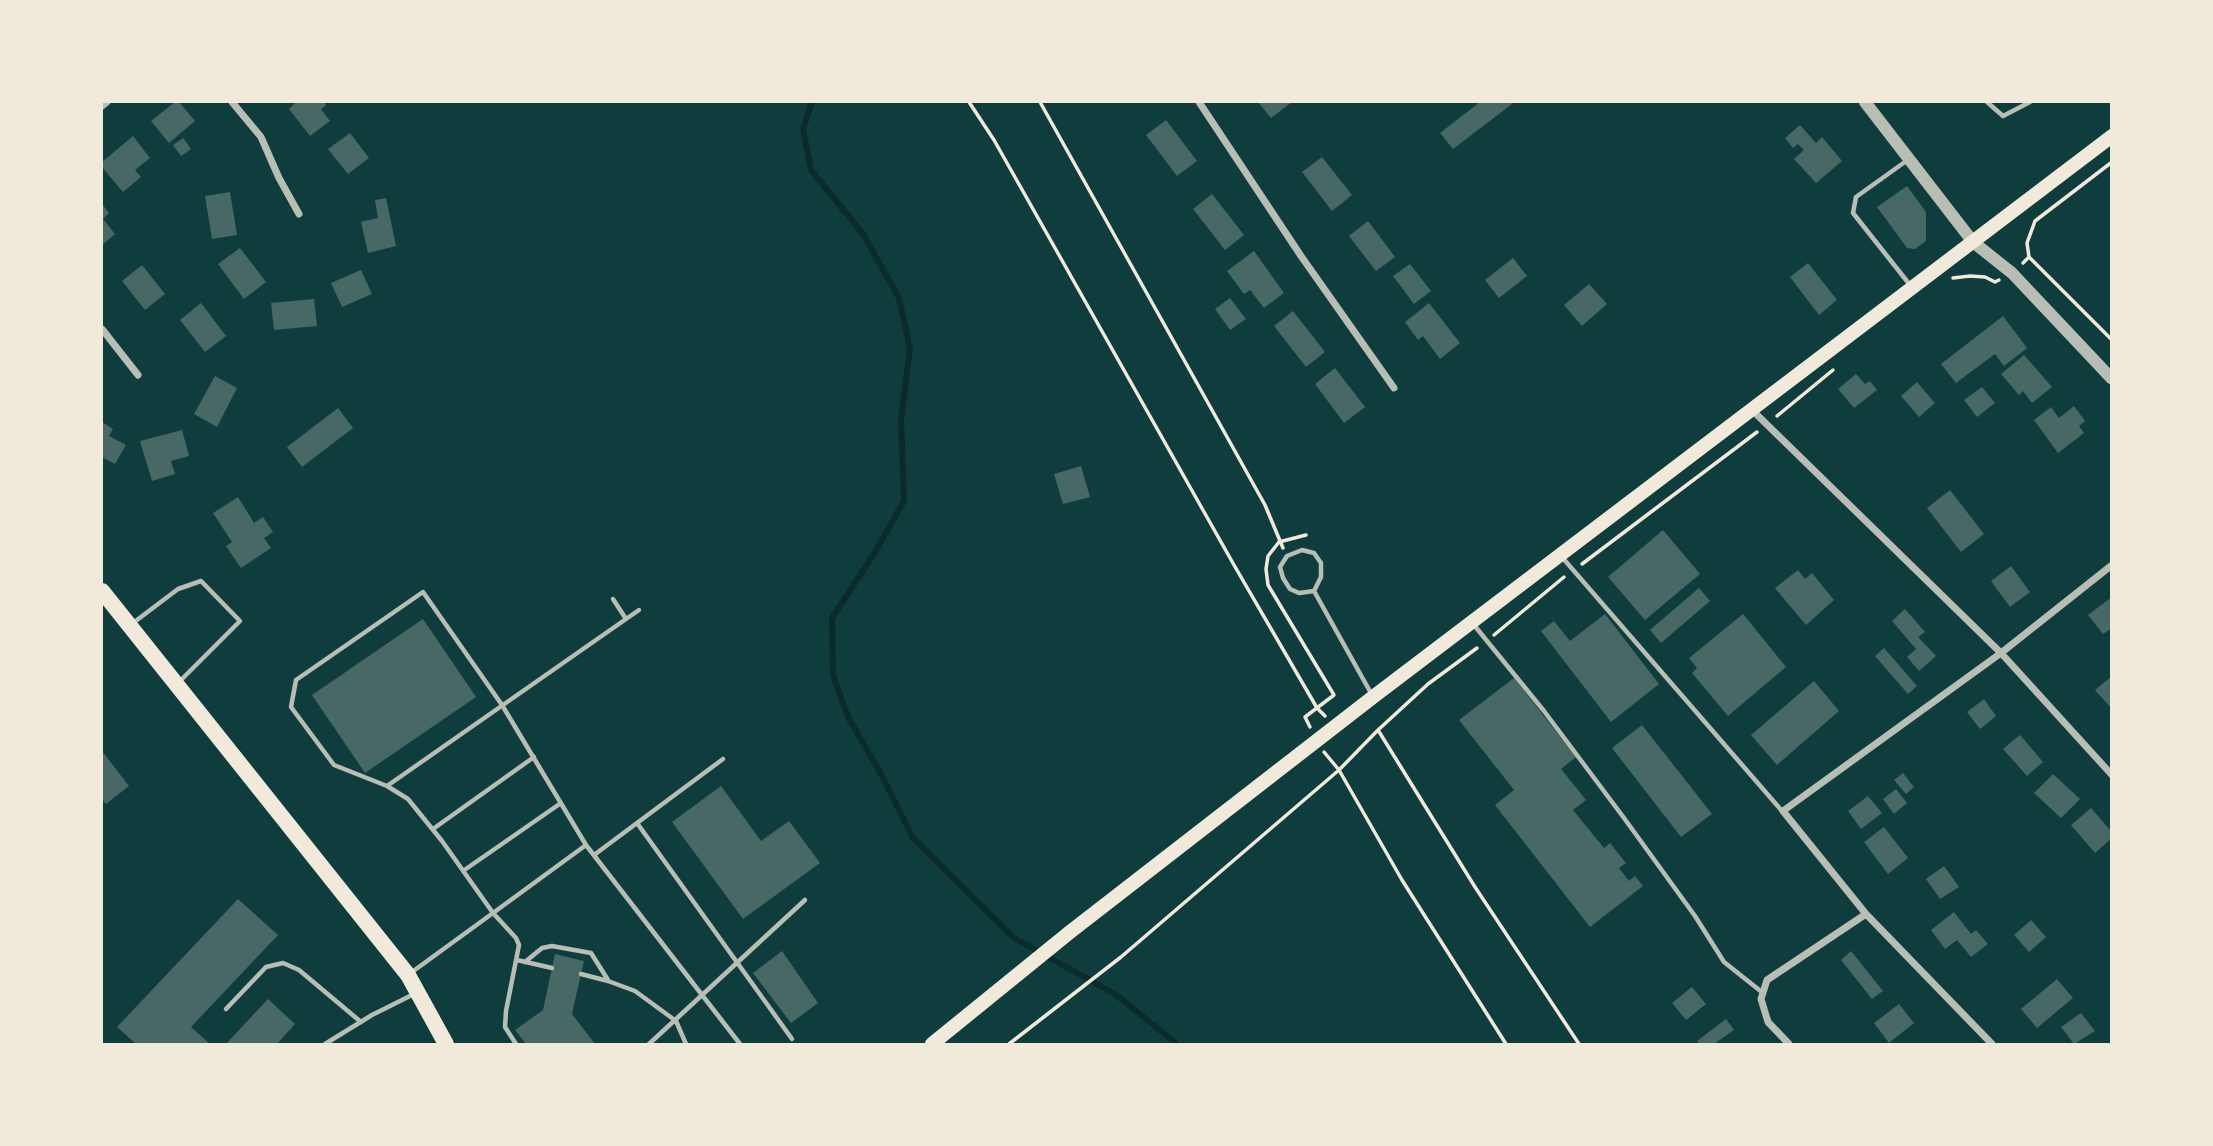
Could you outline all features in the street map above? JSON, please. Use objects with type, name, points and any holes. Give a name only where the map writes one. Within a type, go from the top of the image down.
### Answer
[{"type":"main road","points":[[932,1045],[1070,933],[1373,697],[2112,136]]},
{"type":"main road","points":[[102,591],[408,975],[446,1045]]},
{"type":"street","points":[[102,106],[107,102]]},
{"type":"street","points":[[232,102],[261,137],[299,214]]},
{"type":"street","points":[[1199,102],[1394,388]]},
{"type":"street","points":[[1866,102],[1973,242],[2012,273],[2112,379]]},
{"type":"street","points":[[102,329],[138,375]]},
{"type":"street","points":[[1751,408],[2001,653],[2112,775]]},
{"type":"street","points":[[1992,1045],[1866,914],[1783,811],[2001,653],[2112,565]]},
{"type":"street","points":[[1789,1045],[1768,1022],[1760,999],[1767,980],[1866,914]]},
{"type":"lane","points":[[1987,102],[2003,116],[2030,102]]},
{"type":"lane","points":[[1909,159],[1856,197],[1853,213],[1913,288]]},
{"type":"lane","points":[[1302,550],[1314,553],[1321,563],[1321,577],[1314,591],[1298,593],[1290,589],[1280,567],[1287,556],[1302,550]]},
{"type":"lane","points":[[1560,555],[1783,811]]},
{"type":"lane","points":[[129,626],[178,589],[201,581],[240,621],[177,684]]},
{"type":"lane","points":[[1314,591],[1373,697]]},
{"type":"lane","points":[[516,1045],[505,1027],[519,946],[516,938],[493,913],[408,799],[387,786],[334,765],[291,708],[296,680],[423,592],[502,705],[586,845],[740,1045]]},
{"type":"lane","points":[[613,599],[626,619]]},
{"type":"lane","points":[[387,786],[639,610]]},
{"type":"lane","points":[[1471,622],[1544,711],[1624,818],[1695,916],[1724,962],[1763,993]]},
{"type":"lane","points":[[433,830],[534,757]]},
{"type":"lane","points":[[594,855],[723,759]]},
{"type":"lane","points":[[463,870],[561,803]]},
{"type":"lane","points":[[637,823],[792,1039]]},
{"type":"lane","points":[[408,975],[586,845]]},
{"type":"lane","points":[[649,1045],[805,900]]},
{"type":"lane","points":[[525,962],[542,948],[552,946],[591,953],[608,981]]},
{"type":"lane","points":[[517,960],[552,968]]},
{"type":"lane","points":[[226,1009],[266,967],[283,963],[299,970],[361,1021]]},
{"type":"lane","points":[[581,974],[635,991],[676,1021],[686,1045]]},
{"type":"lane","points":[[324,1045],[361,1021],[418,992]]},
{"type":"path","points":[[969,102],[995,140],[1317,708],[1336,728]]},
{"type":"path","points":[[1040,102],[1265,505],[1279,542]]},
{"type":"path","points":[[2112,162],[2035,222],[2027,243],[2029,257],[2112,340]]},
{"type":"path","points":[[1946,282],[1952,278],[1970,276],[1995,282],[2012,273],[2029,257]]},
{"type":"path","points":[[1009,1045],[1121,957],[1339,770],[1428,684],[1766,425],[1837,367]]},
{"type":"path","points":[[1305,717],[1334,695],[1268,585],[1266,569],[1268,556],[1279,542],[1306,535]]},
{"type":"path","points":[[1378,730],[1475,887],[1579,1045]]},
{"type":"path","points":[[1317,743],[1339,770],[1402,880],[1506,1045]]},
{"type":"building","points":[[175,102],[179,102],[195,121],[169,143],[151,121]]},
{"type":"building","points":[[296,102],[324,102],[326,105],[321,109],[330,121],[310,136],[289,109]]},
{"type":"building","points":[[1258,102],[1292,102],[1271,118]]},
{"type":"building","points":[[1480,102],[1512,104],[1453,149],[1440,133]]},
{"type":"building","points":[[1166,120],[1197,161],[1177,176],[1146,135]]},
{"type":"building","points":[[1800,125],[1816,143],[1822,137],[1842,161],[1816,183],[1794,159],[1804,150],[1798,144],[1793,148],[1785,138]]},
{"type":"building","points":[[350,133],[369,158],[348,174],[328,149]]},
{"type":"building","points":[[133,136],[150,158],[135,170],[141,177],[123,192],[102,167],[102,162]]},
{"type":"building","points":[[183,138],[191,149],[181,156],[173,145]]},
{"type":"building","points":[[1322,157],[1352,195],[1332,211],[1302,172]]},
{"type":"building","points":[[1907,186],[1926,212],[1926,241],[1915,249],[1907,248],[1877,207]]},
{"type":"building","points":[[230,192],[237,235],[212,239],[205,196]]},
{"type":"building","points":[[1212,194],[1244,235],[1225,250],[1193,209]]},
{"type":"building","points":[[386,198],[396,246],[368,253],[361,222],[378,218],[375,200]]},
{"type":"building","points":[[102,204],[109,213],[103,219],[115,234],[102,245]]},
{"type":"building","points":[[1368,221],[1395,257],[1376,271],[1349,236]]},
{"type":"building","points":[[240,248],[266,282],[244,299],[218,264]]},
{"type":"building","points":[[1254,251],[1284,293],[1264,308],[1250,290],[1244,294],[1227,271]]},
{"type":"building","points":[[1513,258],[1527,276],[1499,298],[1485,280]]},
{"type":"building","points":[[1808,263],[1837,300],[1819,315],[1790,277]]},
{"type":"building","points":[[1410,264],[1431,291],[1414,304],[1393,276]]},
{"type":"building","points":[[142,265],[165,294],[145,310],[122,281]]},
{"type":"building","points":[[361,270],[372,294],[342,307],[331,283]]},
{"type":"building","points":[[1589,284],[1607,304],[1582,326],[1564,305]]},
{"type":"building","points":[[1230,298],[1246,319],[1230,330],[1215,309]]},
{"type":"building","points":[[314,299],[317,326],[274,330],[271,303]]},
{"type":"building","points":[[201,303],[226,336],[205,352],[180,320]]},
{"type":"building","points":[[1429,303],[1460,343],[1440,359],[1423,336],[1418,340],[1405,322]]},
{"type":"building","points":[[1293,311],[1325,352],[1306,367],[1274,326]]},
{"type":"building","points":[[2003,316],[2027,348],[2004,366],[1995,354],[1956,383],[1941,364]]},
{"type":"building","points":[[2024,355],[2052,387],[2032,403],[2023,391],[2019,395],[2001,374]]},
{"type":"building","points":[[1335,368],[1365,407],[1344,423],[1315,384]]},
{"type":"building","points":[[1856,374],[1865,384],[1870,381],[1877,390],[1854,408],[1838,389]]},
{"type":"building","points":[[215,376],[237,388],[217,427],[194,414]]},
{"type":"building","points":[[1917,382],[1935,403],[1919,417],[1901,396]]},
{"type":"building","points":[[1982,387],[1995,403],[1977,417],[1964,400]]},
{"type":"building","points":[[2074,406],[2085,421],[2079,426],[2084,433],[2058,453],[2034,420],[2051,407],[2059,418]]},
{"type":"building","points":[[338,408],[353,428],[302,467],[287,447]]},
{"type":"building","points":[[102,422],[113,429],[109,436],[126,445],[115,464],[102,457]]},
{"type":"building","points":[[182,430],[189,456],[171,461],[175,474],[152,481],[140,441]]},
{"type":"building","points":[[1081,466],[1090,497],[1063,504],[1054,474]]},
{"type":"building","points":[[1950,490],[1984,534],[1961,552],[1927,508]]},
{"type":"building","points":[[238,497],[254,523],[263,517],[273,532],[264,538],[271,548],[241,568],[226,546],[232,542],[213,513]]},
{"type":"building","points":[[1663,530],[1700,574],[1645,620],[1608,577]]},
{"type":"building","points":[[2011,566],[2030,592],[2010,607],[1991,581]]},
{"type":"building","points":[[1798,570],[1805,579],[1812,573],[1834,600],[1806,625],[1775,588]]},
{"type":"building","points":[[1699,588],[1710,601],[1661,643],[1650,630]]},
{"type":"building","points":[[2112,597],[2112,628],[2103,634],[2088,615]]},
{"type":"building","points":[[1905,609],[1925,632],[1918,637],[1936,656],[1919,671],[1907,657],[1916,649],[1892,621]]},
{"type":"building","points":[[1605,614],[1659,684],[1611,722],[1541,631],[1554,621],[1570,641]]},
{"type":"building","points":[[1743,614],[1786,667],[1728,716],[1692,673],[1697,668],[1689,658]]},
{"type":"building","points":[[423,619],[476,697],[365,773],[312,695]]},
{"type":"building","points":[[1884,648],[1917,686],[1908,694],[1875,656]]},
{"type":"building","points":[[2112,676],[2112,709],[2095,690]]},
{"type":"building","points":[[1514,678],[1576,757],[1561,769],[1586,800],[1573,810],[1604,848],[1610,843],[1626,863],[1619,868],[1629,881],[1635,876],[1643,886],[1590,927],[1495,805],[1514,790],[1459,720]]},
{"type":"building","points":[[1814,681],[1839,711],[1777,765],[1751,735]]},
{"type":"building","points":[[1984,699],[1996,716],[1980,729],[1967,712]]},
{"type":"building","points":[[1642,725],[1712,814],[1681,837],[1612,748]]},
{"type":"building","points":[[2020,735],[2043,762],[2027,776],[2003,749]]},
{"type":"building","points":[[102,751],[129,786],[106,804],[102,799]]},
{"type":"building","points":[[1903,773],[1914,787],[1906,794],[1894,780]]},
{"type":"building","points":[[2053,774],[2080,799],[2061,818],[2034,793]]},
{"type":"building","points":[[721,786],[761,841],[789,821],[820,863],[743,919],[672,822]]},
{"type":"building","points":[[1896,789],[1907,803],[1894,814],[1883,799]]},
{"type":"building","points":[[1868,796],[1882,813],[1861,829],[1848,811]]},
{"type":"building","points":[[2091,808],[2112,832],[2112,838],[2095,853],[2071,825]]},
{"type":"building","points":[[1884,827],[1908,858],[1888,874],[1864,842]]},
{"type":"building","points":[[1944,866],[1959,887],[1940,899],[1926,879]]},
{"type":"building","points":[[238,899],[278,935],[191,1027],[210,1044],[136,1044],[117,1027]]},
{"type":"building","points":[[1954,912],[1971,934],[1976,930],[1988,944],[1971,957],[1957,940],[1945,949],[1931,930]]},
{"type":"building","points":[[2031,920],[2046,937],[2029,952],[2014,935]]},
{"type":"building","points":[[782,951],[818,1003],[791,1023],[753,973]]},
{"type":"building","points":[[1851,951],[1883,991],[1872,999],[1841,960]]},
{"type":"building","points":[[555,954],[584,961],[572,1014],[595,1044],[526,1044],[515,1030],[543,1010]]},
{"type":"building","points":[[2057,979],[2073,998],[2037,1028],[2021,1009]]},
{"type":"building","points":[[1692,987],[1706,1004],[1686,1020],[1672,1003]]},
{"type":"building","points":[[268,999],[295,1024],[277,1044],[226,1044]]},
{"type":"building","points":[[1899,1004],[1914,1023],[1889,1043],[1874,1023]]},
{"type":"building","points":[[2081,1013],[2095,1031],[2074,1044],[2061,1027]]},
{"type":"building","points":[[1726,1019],[1734,1030],[1714,1044],[1700,1044],[1697,1041]]},
{"type":"waterway","points":[[812,102],[803,129],[811,170],[863,234],[899,298],[910,349],[901,419],[904,501],[832,618],[833,675],[848,717],[913,838],[1014,938],[1115,994],[1177,1044]]}]
